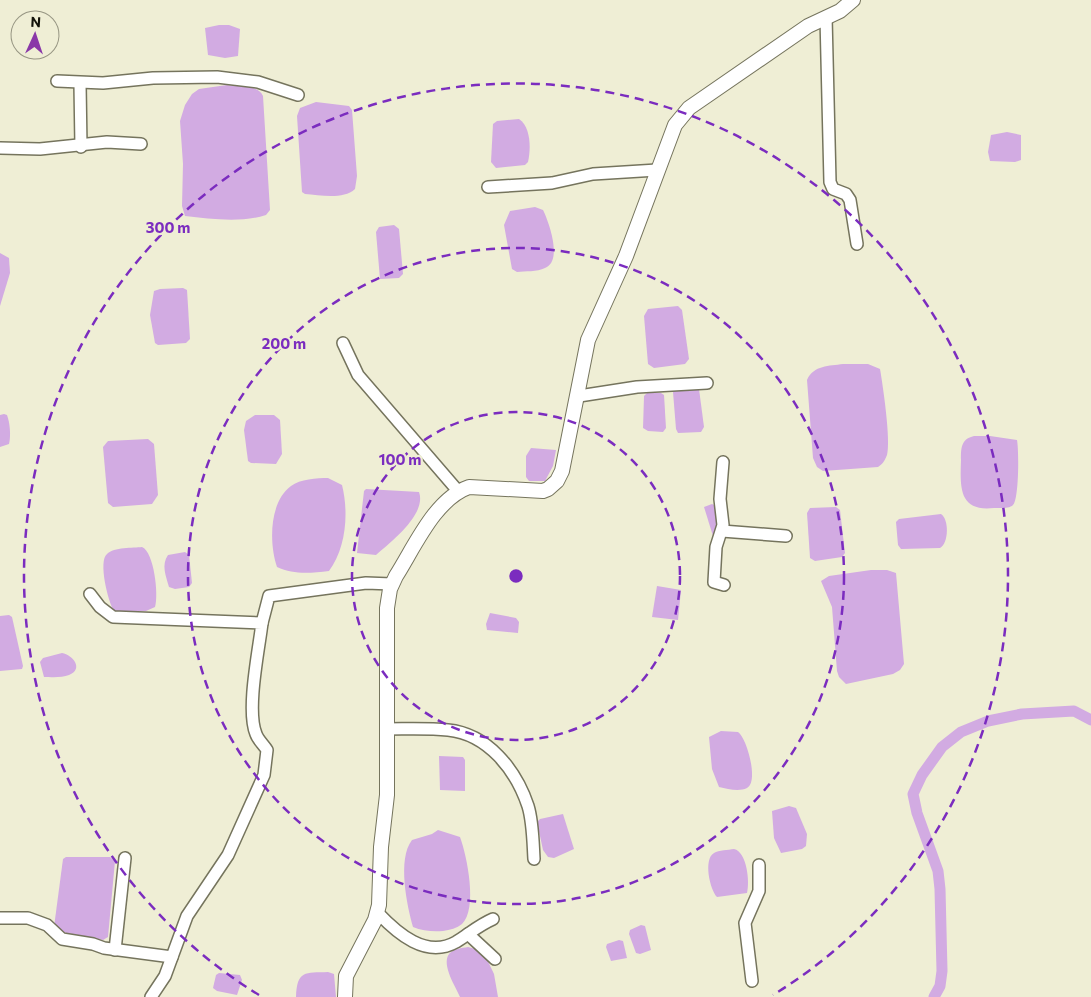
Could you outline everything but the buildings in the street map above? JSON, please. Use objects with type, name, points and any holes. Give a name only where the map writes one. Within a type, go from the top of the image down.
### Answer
[{"type":"street","points":[[345,997],[345,984],[349,968],[378,913],[386,805],[386,608],[392,584],[438,510],[450,496],[458,491],[470,488],[543,491],[557,481],[562,470],[579,396],[588,340],[626,256],[675,124],[689,108],[808,26],[826,18],[853,0]]},
{"type":"street","points":[[826,18],[830,182],[833,188],[846,194],[850,200],[857,244]]},
{"type":"street","points":[[57,82],[80,84],[152,78],[217,77],[258,82],[298,95]]},
{"type":"street","points":[[80,84],[81,147]]},
{"type":"street","points":[[0,148],[81,147],[107,142],[141,144]]},
{"type":"street","points":[[488,187],[552,183],[593,174],[658,170]]},
{"type":"street","points":[[343,343],[358,375],[458,491]]},
{"type":"street","points":[[579,396],[637,386],[707,382]]},
{"type":"street","points":[[724,462],[720,499],[722,531],[716,547],[714,582],[724,584]]},
{"type":"street","points":[[722,531],[786,536]]},
{"type":"street","points":[[151,997],[165,976],[187,916],[228,856],[264,775],[267,750],[256,736],[254,687],[262,623],[269,596],[366,583],[392,584]]},
{"type":"street","points":[[90,594],[100,607],[113,617],[262,623]]},
{"type":"street","points":[[386,729],[449,730],[478,740],[495,752],[512,774],[528,807],[534,860]]},
{"type":"street","points":[[115,950],[124,858]]},
{"type":"street","points":[[752,981],[745,923],[759,891],[759,865]]},
{"type":"street","points":[[378,913],[396,932],[422,945],[440,947],[455,943],[476,926],[493,919]]},
{"type":"street","points":[[0,918],[28,918],[47,925],[62,939],[115,950],[172,957]]},
{"type":"street","points":[[468,934],[495,959]]},
{"type":"shaded area","points":[[229,25],[240,29],[238,56],[225,58],[208,55],[205,28]]},
{"type":"shaded area","points":[[227,85],[253,88],[261,92],[263,96],[270,210],[266,215],[246,219],[226,220],[185,216],[182,206],[183,164],[180,121],[185,105],[192,94],[199,89]]},
{"type":"shaded area","points":[[316,102],[349,106],[352,110],[357,176],[355,189],[344,195],[324,196],[302,192],[297,116],[300,108]]},
{"type":"shaded area","points":[[519,119],[526,127],[528,133],[530,151],[528,162],[525,165],[496,168],[491,162],[493,124],[497,121]]},
{"type":"shaded area","points":[[1007,132],[1021,135],[1021,160],[1015,162],[990,161],[988,152],[991,135]]},
{"type":"shaded area","points":[[535,207],[543,210],[548,223],[553,241],[553,258],[545,268],[535,271],[517,272],[512,269],[504,225],[510,211]]},
{"type":"shaded area","points":[[394,225],[399,229],[403,274],[399,278],[380,279],[376,232],[379,227]]},
{"type":"shaded area","points":[[0,253],[9,258],[10,273],[0,306]]},
{"type":"shaded area","points":[[183,288],[187,290],[190,339],[186,343],[158,345],[155,343],[150,315],[154,291]]},
{"type":"shaded area","points":[[678,306],[682,310],[689,359],[685,364],[654,368],[648,364],[644,316],[648,309]]},
{"type":"shaded area","points":[[843,364],[868,364],[880,369],[885,400],[887,455],[884,462],[878,467],[823,471],[817,467],[813,458],[807,380],[818,369]]},
{"type":"shaded area","points":[[675,389],[699,389],[704,427],[701,432],[678,433],[676,429],[673,392]]},
{"type":"shaded area","points":[[647,393],[661,393],[664,395],[666,428],[663,432],[648,431],[643,428],[644,396]]},
{"type":"shaded area","points":[[0,415],[7,415],[9,422],[10,441],[9,444],[0,447]]},
{"type":"shaded area","points":[[255,415],[274,415],[280,420],[282,454],[276,464],[251,463],[248,461],[244,430],[246,421]]},
{"type":"shaded area","points":[[974,436],[1017,440],[1017,484],[1013,505],[1004,508],[982,508],[968,502],[964,496],[961,480],[962,448],[966,439]]},
{"type":"shaded area","points":[[148,439],[154,444],[158,495],[152,504],[113,507],[108,503],[103,447],[108,441]]},
{"type":"shaded area","points":[[531,448],[556,450],[553,466],[545,481],[529,481],[526,477],[526,456]]},
{"type":"shaded area","points":[[328,478],[342,485],[345,507],[342,541],[335,562],[329,571],[303,573],[283,570],[277,567],[274,558],[272,535],[278,502],[291,486],[299,482],[309,479]]},
{"type":"shaded area","points":[[366,489],[419,492],[418,509],[413,518],[376,555],[357,553],[364,491]]},
{"type":"shaded area","points":[[712,504],[716,506],[718,532],[713,536],[704,507]]},
{"type":"shaded area","points":[[836,507],[840,510],[845,553],[842,557],[815,561],[810,558],[807,513],[810,508]]},
{"type":"shaded area","points":[[941,514],[944,517],[947,531],[945,541],[940,548],[901,549],[898,545],[896,522],[899,519]]},
{"type":"shaded area","points":[[142,547],[150,557],[154,574],[155,607],[146,611],[114,611],[105,582],[104,558],[114,550]]},
{"type":"shaded area","points":[[185,552],[189,555],[192,583],[189,587],[175,589],[169,587],[165,571],[166,559],[168,555]]},
{"type":"shaded area","points":[[871,570],[887,570],[896,573],[904,664],[900,670],[893,674],[846,684],[839,677],[837,671],[832,607],[821,581],[829,576]]},
{"type":"shaded area","points":[[657,586],[681,590],[678,620],[652,617]]},
{"type":"shaded area","points":[[490,613],[516,618],[519,622],[518,633],[487,630],[486,624]]},
{"type":"shaded area","points":[[9,615],[12,617],[23,666],[22,669],[0,671],[0,616]]},
{"type":"shaded area","points":[[62,653],[73,659],[76,669],[63,677],[44,677],[40,662],[43,658]]},
{"type":"shaded area","points":[[721,731],[738,732],[745,742],[752,769],[752,778],[747,788],[737,790],[719,787],[712,769],[709,737]]},
{"type":"shaded area","points":[[439,756],[463,757],[465,760],[465,791],[440,790]]},
{"type":"shaded area","points":[[789,806],[796,808],[807,834],[806,846],[802,849],[781,853],[774,838],[772,811]]},
{"type":"shaded area","points":[[563,814],[574,849],[554,858],[548,857],[543,850],[537,822],[540,819]]},
{"type":"shaded area","points":[[438,830],[460,837],[466,856],[470,895],[467,917],[462,924],[448,930],[432,931],[413,927],[406,895],[404,870],[407,848],[412,840],[432,834]]},
{"type":"shaded area","points":[[734,849],[738,851],[745,861],[748,875],[747,893],[717,897],[710,882],[709,861],[714,853]]},
{"type":"shaded area","points":[[66,857],[110,857],[115,861],[108,937],[103,940],[57,931],[54,927],[63,859]]},
{"type":"shaded area","points":[[641,925],[645,926],[651,950],[640,954],[636,953],[629,934],[630,930]]},
{"type":"shaded area","points":[[619,940],[623,941],[627,958],[611,961],[606,947],[607,944]]},
{"type":"shaded area","points":[[468,947],[483,951],[494,974],[498,997],[460,997],[448,970],[447,959],[453,951]]},
{"type":"shaded area","points":[[328,972],[334,974],[336,997],[296,997],[300,977],[308,973]]},
{"type":"shaded area","points":[[219,973],[240,975],[242,980],[237,995],[217,991],[213,988],[216,975]]},
{"type":"waterway","points":[[934,997],[940,986],[942,971],[940,889],[938,871],[917,813],[913,794],[922,775],[942,747],[961,732],[988,721],[1022,714],[1074,711],[1091,720]]}]
